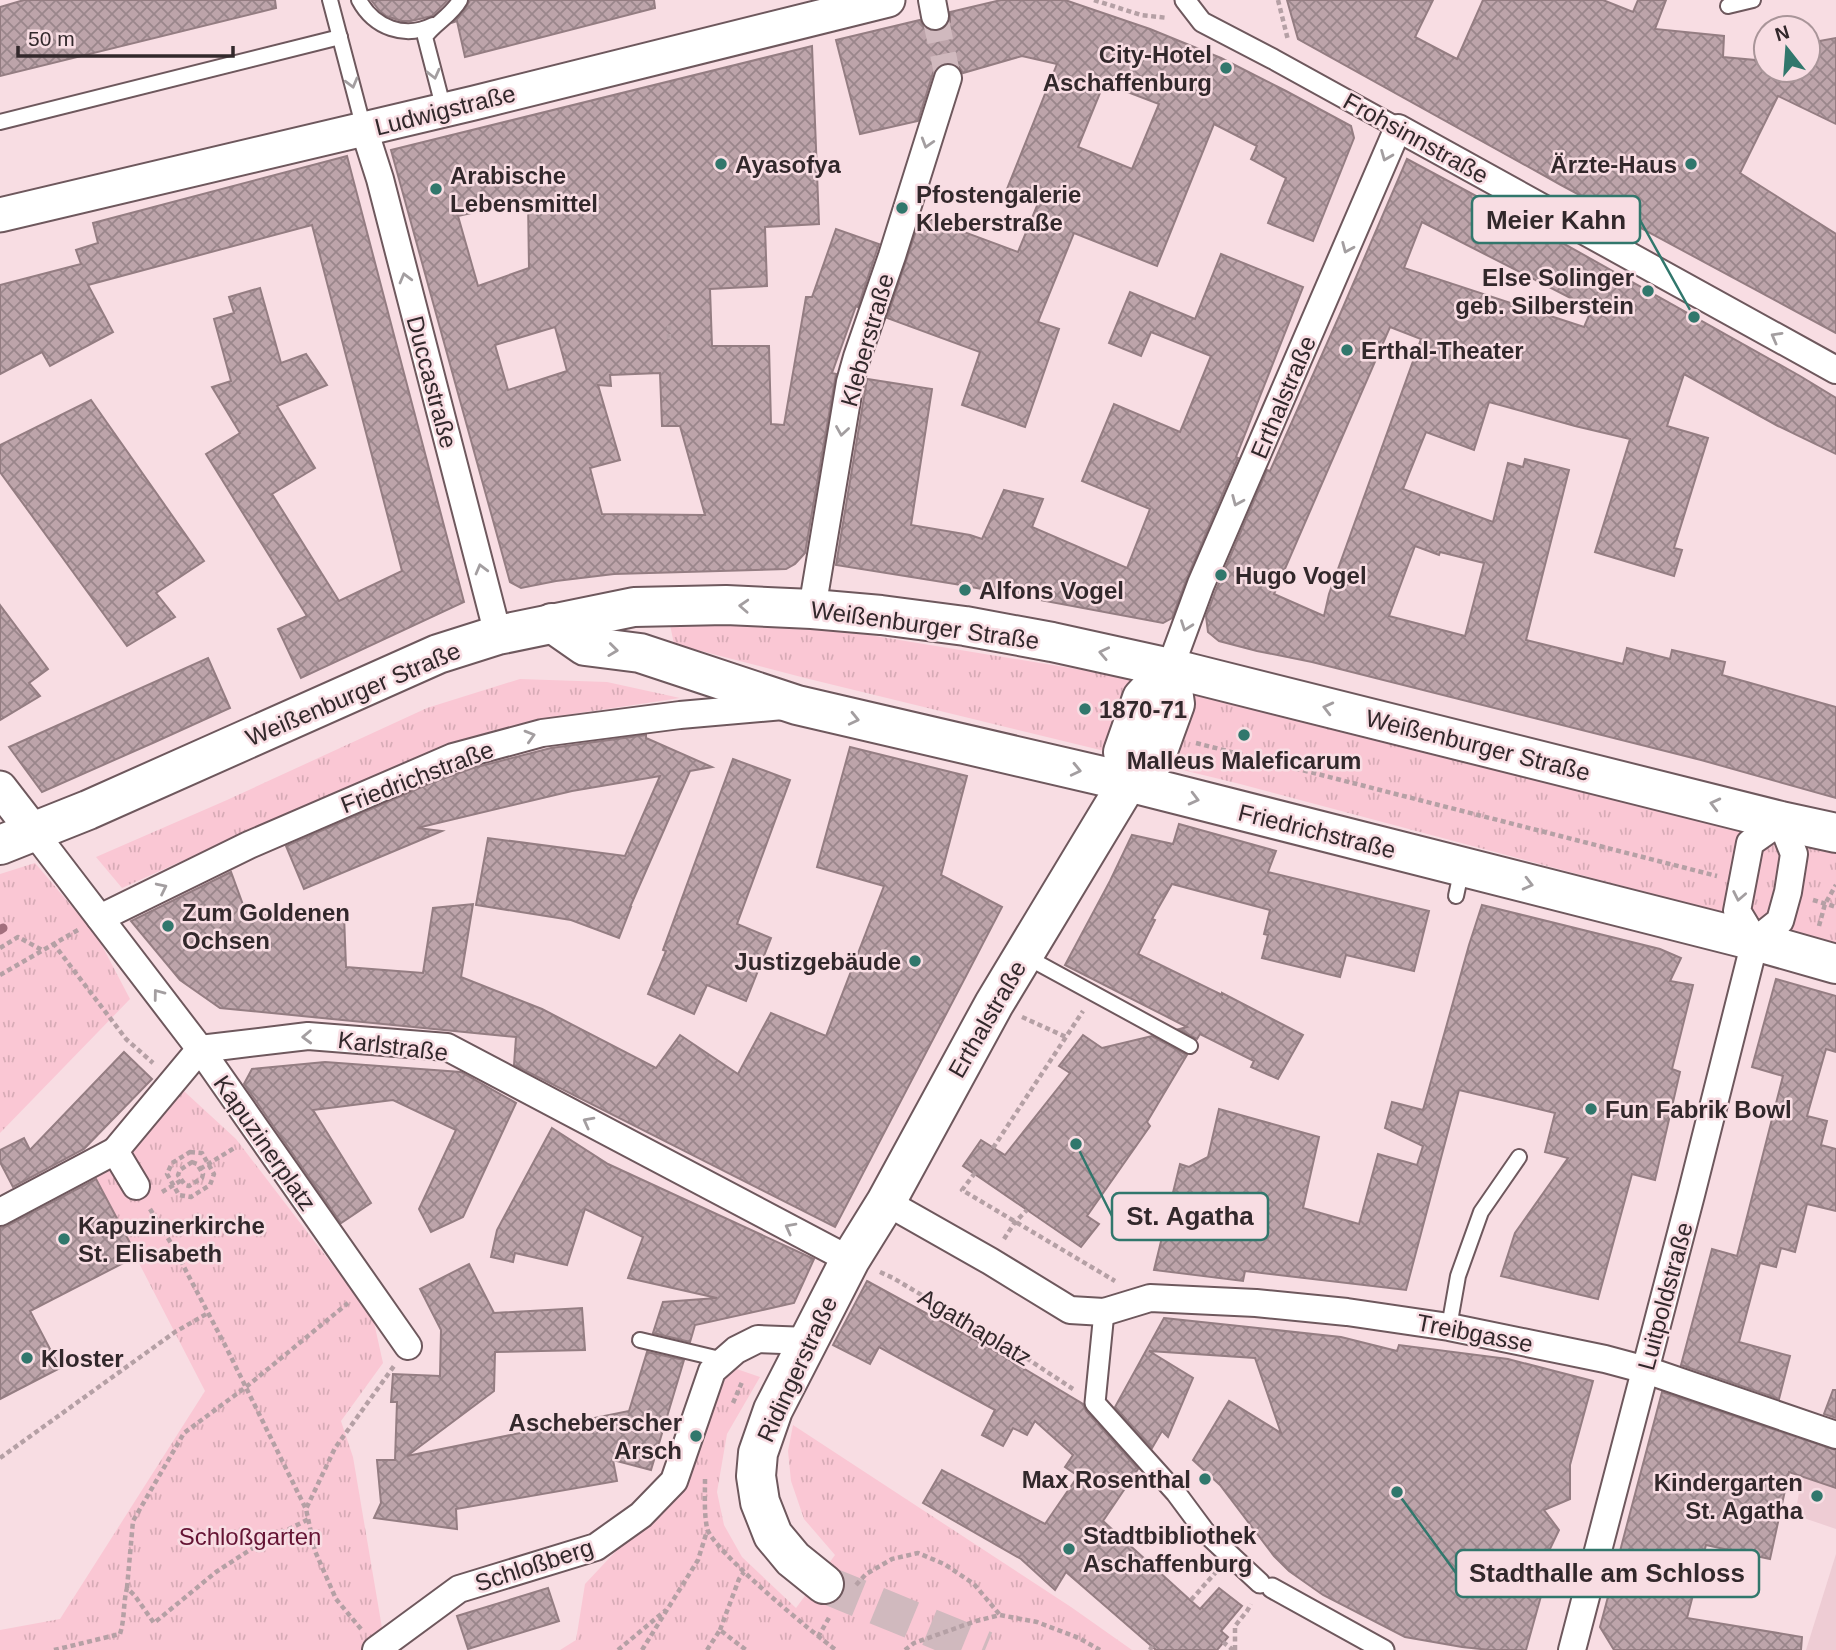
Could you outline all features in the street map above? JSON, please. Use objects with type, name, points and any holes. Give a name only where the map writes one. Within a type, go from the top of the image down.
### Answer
[{"type":"main road","name":"Weißenburger Straße","points":[[17,839],[438,654],[498,635],[634,607],[726,605],[881,615],[965,626],[1052,642],[1170,668],[1836,833]]},
{"type":"main road","name":"Friedrichstraße","points":[[552,623],[584,646],[640,653],[797,705],[1128,782],[1459,882],[1755,941],[1824,960]]},
{"type":"main road","name":"Erthalstraße","points":[[850,1259],[886,1202],[994,1004],[1128,782],[1123,752],[1142,698],[1170,668]]},
{"type":"main road","name":"Ridingerstraße","points":[[835,1596],[793,1559],[773,1535],[760,1502],[756,1476],[758,1453],[773,1410],[850,1259]]},
{"type":"street","name":"Ludwigstraße","points":[[0,215],[444,110],[888,0]]},
{"type":"street","name":"Frohsinnstraße","points":[[1185,0],[1202,22],[1836,370]]},
{"type":"street","name":"Kleberstraße","points":[[812,609],[850,382],[948,78]]},
{"type":"street","name":"Erthalstraße","points":[[1170,668],[1201,584],[1398,128]]},
{"type":"street","name":"Duccastraße","points":[[364,129],[380,179],[498,635]]},
{"type":"street","name":"Friedrichstraße","points":[[100,918],[249,845],[453,757],[542,733],[680,715],[797,705]]},
{"type":"street","points":[[0,788],[17,839],[100,918],[200,1049]]},
{"type":"street","points":[[1781,821],[1794,854],[1788,892],[1780,921],[1755,941],[1737,911],[1750,842],[1781,821]]},
{"type":"street","name":"Luitpoldstraße","points":[[1572,1650],[1755,941]]},
{"type":"street","name":"Karlstraße","points":[[200,1049],[308,1036],[447,1047],[850,1259]]},
{"type":"street","name":"Kapuzinerplatz","points":[[0,1212],[115,1151],[200,1049],[408,1346]]},
{"type":"street","points":[[115,1151],[136,1186]]},
{"type":"street","points":[[886,1202],[1070,1310],[1104,1312],[1095,1403],[1176,1493],[1205,1532],[1230,1555],[1266,1585],[1384,1650]]},
{"type":"street","name":"Treibgasse","points":[[1104,1312],[1150,1298],[1255,1303],[1347,1312],[1450,1327],[1646,1370],[1836,1435]]},
{"type":"street","name":"Schloßberg","points":[[377,1649],[459,1589],[596,1547],[640,1516],[674,1481],[712,1371],[736,1350],[758,1339],[809,1340]]},
{"type":"lane","points":[[330,0],[364,129]]},
{"type":"lane","points":[[359,0],[368,14],[380,23],[391,29],[410,32],[423,30],[436,23],[450,13],[458,1]]},
{"type":"lane","points":[[1728,6],[1754,0]]},
{"type":"lane","points":[[444,110],[425,37],[452,11],[458,1]]},
{"type":"lane","points":[[0,122],[340,37]]},
{"type":"lane","points":[[1024,955],[1190,1046]]},
{"type":"lane","points":[[1450,1327],[1458,1276],[1480,1212],[1519,1157]]},
{"type":"lane","points":[[640,1340],[724,1360]]},
{"type":"path","points":[[1094,0],[1141,15],[1202,22]]},
{"type":"path","points":[[1278,0],[1297,72]]},
{"type":"path","points":[[668,339],[669,323]]},
{"type":"path","points":[[1195,743],[1742,883]]},
{"type":"path","points":[[1824,960],[1825,904],[1836,885]]},
{"type":"path","points":[[1788,892],[1836,906]]},
{"type":"path","points":[[0,975],[100,918]]},
{"type":"path","points":[[0,948],[18,937],[42,950]]},
{"type":"path","points":[[53,943],[126,1039],[173,1082]]},
{"type":"path","points":[[994,1004],[1066,1037]]},
{"type":"path","points":[[993,1148],[1084,1009]]},
{"type":"path","points":[[190,1152],[202,1153],[208,1164],[214,1174],[210,1185],[191,1197],[178,1195],[167,1174],[172,1163],[190,1152]]},
{"type":"path","points":[[181,1157],[186,1166]]},
{"type":"path","points":[[192,1162],[197,1164],[203,1174],[202,1178],[189,1186],[185,1185],[178,1175],[186,1166],[192,1162]]},
{"type":"path","points":[[200,1169],[208,1164]]},
{"type":"path","points":[[975,1173],[962,1190],[1104,1276],[1150,1298]]},
{"type":"path","points":[[173,1185],[182,1180]]},
{"type":"path","points":[[196,1182],[201,1191]]},
{"type":"path","points":[[136,1186],[174,1248],[306,1509],[315,1551],[336,1599],[377,1649]]},
{"type":"path","points":[[1014,1222],[1027,1210]]},
{"type":"path","name":"Agathaplatz","points":[[850,1259],[892,1278],[1011,1348],[1095,1403]]},
{"type":"path","points":[[54,1650],[120,1634],[124,1622],[123,1601],[127,1588],[133,1521],[184,1433],[246,1387],[367,1287]]},
{"type":"path","points":[[0,1458],[175,1332],[208,1313]]},
{"type":"path","points":[[306,1509],[335,1448],[408,1346]]},
{"type":"path","points":[[127,1588],[154,1623],[216,1572],[259,1544],[309,1519]]},
{"type":"path","points":[[642,1650],[698,1560],[707,1531]]},
{"type":"path","points":[[818,1637],[835,1596],[892,1559],[918,1553],[944,1563],[974,1584],[1000,1615]]},
{"type":"path","points":[[1191,1600],[1230,1555]]},
{"type":"path","points":[[707,1650],[720,1629],[744,1572]]},
{"type":"path","points":[[1234,1650],[1234,1626],[1266,1585]]},
{"type":"path","points":[[618,1650],[669,1606]]},
{"type":"path","points":[[792,1614],[836,1650]]},
{"type":"path","points":[[905,1650],[914,1643],[1000,1615],[1037,1622],[1079,1638],[1100,1650]]},
{"type":"path","points":[[720,1629],[746,1650]]},
{"type":"path","points":[[1223,1642],[1234,1650]]},
{"type":"shaded area","name":"Kindergarten St. Agatha","points":[[1817,1434],[1836,1440],[1836,1529],[1795,1515],[1802,1476]]},
{"type":"shaded area","name":"Kindergarten St. Agatha","points":[[1836,1554],[1836,1650],[1806,1650]]},
{"type":"green space","points":[[669,620],[756,622],[869,635],[1107,674],[1836,847],[1836,943],[1240,784],[674,644]]},
{"type":"green space","points":[[520,679],[607,682],[680,698],[533,720],[449,747],[122,888],[96,857],[427,708]]},
{"type":"green space","points":[[35,863],[97,936],[130,999],[0,1133],[0,874]]},
{"type":"green space","name":"Schloßgarten","points":[[173,1081],[236,1139],[373,1318],[383,1363],[341,1421],[353,1457],[382,1628],[364,1650],[0,1650],[0,1630],[60,1619],[205,1391],[93,1174]]},
{"type":"green space","points":[[728,1366],[760,1377],[727,1434],[717,1492],[724,1525],[742,1557],[796,1608],[835,1555],[804,1519],[791,1481],[788,1451],[793,1425],[1132,1650],[560,1650],[576,1640],[585,1584],[659,1505]]},
{"type":"building","points":[[24,0],[275,0],[276,8],[0,76],[0,7]]},
{"type":"building","points":[[371,0],[448,0],[432,16],[402,21],[386,16]]},
{"type":"building","points":[[470,0],[654,0],[655,8],[465,57],[457,21],[454,22]]},
{"type":"building","points":[[1001,0],[1065,0],[1150,29],[1221,58],[1351,126],[1354,138],[1313,241],[1268,223],[1286,178],[1251,159],[1257,146],[1214,124],[1157,266],[1074,233],[1038,322],[1059,329],[1025,427],[962,405],[980,352],[887,318],[921,216],[1018,252],[1039,201],[1007,189],[1057,64],[1022,56],[963,73],[953,63],[944,63],[933,73],[918,121],[860,134],[836,40],[920,20],[929,31],[939,31],[950,22],[950,12]],"holes":[[[1104,83],[1159,104],[1132,169],[1078,147]]]},
{"type":"building","points":[[1287,0],[1433,0],[1415,37],[1457,59],[1483,0],[1603,0],[1633,12],[1638,0],[1666,0],[1655,29],[1724,36],[1723,57],[1752,60],[1752,84],[1822,84],[1822,40],[1836,38],[1836,124],[1778,96],[1740,173],[1836,234],[1836,333],[1561,185],[1298,39]]},
{"type":"building","points":[[812,46],[819,224],[765,227],[767,286],[710,289],[712,346],[769,346],[771,424],[784,425],[806,297],[812,297],[836,229],[879,244],[832,373],[836,374],[805,553],[795,564],[786,569],[614,574],[521,588],[510,582],[391,150]],"holes":[[[528,200],[529,268],[478,286],[458,216]],[[555,327],[567,371],[508,390],[495,345]],[[660,373],[662,426],[680,426],[705,515],[602,514],[590,468],[620,460],[598,385],[611,386],[610,375]]]},
{"type":"building","points":[[347,156],[464,602],[301,678],[278,629],[307,616],[206,454],[240,433],[212,387],[231,381],[214,319],[234,313],[229,297],[260,288],[281,363],[306,354],[327,385],[277,406],[315,468],[272,494],[339,601],[402,571],[312,225],[88,285],[113,332],[50,366],[42,352],[0,374],[0,285],[81,264],[76,250],[98,243],[93,223]]},
{"type":"building","points":[[1407,159],[1534,227],[1836,398],[1836,454],[1778,426],[1684,374],[1667,426],[1708,438],[1674,548],[1682,550],[1674,576],[1595,552],[1630,439],[1489,402],[1474,450],[1426,432],[1403,489],[1493,522],[1508,463],[1523,467],[1525,459],[1569,470],[1526,640],[1623,664],[1627,648],[1670,659],[1672,650],[1725,662],[1722,675],[1836,707],[1836,798],[1701,760],[1219,641],[1208,632],[1206,616],[1216,590],[1267,470],[1270,471]],"holes":[[[1422,222],[1592,309],[1584,327],[1404,268]],[[1390,327],[1421,339],[1329,594],[1324,616],[1274,594]],[[1415,546],[1439,555],[1440,552],[1484,563],[1465,636],[1389,616]]]},
{"type":"building","points":[[1221,254],[1303,287],[1236,457],[1238,458],[1172,618],[1163,623],[836,565],[867,379],[932,389],[911,525],[982,539],[1004,490],[1043,499],[1032,527],[1127,568],[1150,509],[1082,481],[1114,404],[1180,432],[1211,356],[1151,332],[1141,356],[1109,343],[1130,292],[1195,319]]},
{"type":"building","points":[[91,400],[204,561],[156,593],[175,617],[127,646],[0,472],[0,445]]},
{"type":"building","points":[[0,605],[48,669],[29,683],[40,696],[0,720]]},
{"type":"building","points":[[208,658],[230,708],[155,742],[42,792],[9,747]]},
{"type":"building","points":[[646,735],[646,738],[712,767],[690,771],[619,938],[571,920],[476,905],[488,838],[625,856],[660,776],[572,791],[417,828],[442,831],[304,889],[286,846],[431,783],[473,768],[551,748]]},
{"type":"building","points":[[850,747],[967,776],[941,875],[1002,907],[835,1227],[514,1065],[516,1037],[220,1008],[180,980],[131,921],[231,872],[246,913],[242,915],[344,915],[346,967],[423,973],[433,908],[473,904],[461,977],[542,1009],[656,1068],[680,1035],[738,1074],[771,1013],[826,1036],[884,886],[817,867]]},
{"type":"building","points":[[733,759],[790,780],[737,924],[771,938],[746,1001],[707,985],[694,1014],[648,994],[666,951],[663,950]]},
{"type":"building","points":[[1179,824],[1276,851],[1268,872],[1429,911],[1414,971],[1346,955],[1340,977],[1262,958],[1268,935],[1264,934],[1270,910],[1172,884],[1152,919],[1155,920],[1138,954],[1303,1035],[1278,1079],[1251,1067],[1254,1061],[1200,1034],[1197,1039],[1179,1029],[1187,1027],[1065,965],[1132,835],[1173,844]]},
{"type":"building","points":[[1482,905],[1660,949],[1681,958],[1670,981],[1693,985],[1672,1069],[1680,1072],[1655,1180],[1632,1174],[1598,1299],[1501,1276],[1515,1233],[1568,1158],[1545,1152],[1555,1113],[1459,1090],[1406,1290],[1245,1271],[1243,1281],[1154,1270],[1180,1164],[1189,1167],[1208,1157],[1219,1109],[1319,1137],[1303,1208],[1359,1224],[1378,1154],[1417,1165],[1423,1146],[1385,1128],[1392,1102],[1423,1110]]},
{"type":"building","points":[[1776,979],[1836,996],[1836,1052],[1826,1049],[1807,1116],[1827,1121],[1821,1145],[1836,1149],[1836,1211],[1807,1204],[1795,1252],[1781,1248],[1776,1267],[1760,1263],[1739,1342],[1790,1356],[1779,1399],[1681,1365],[1712,1249],[1737,1256],[1783,1076],[1752,1067]]},
{"type":"building","points":[[1083,1035],[1102,1048],[1152,1036],[1187,1055],[1147,1122],[1150,1126],[1087,1216],[1099,1224],[1081,1247],[963,1166],[981,1140],[1005,1155],[1070,1073],[1059,1066]]},
{"type":"building","points":[[124,1052],[152,1079],[84,1149],[13,1187],[0,1162],[0,1150],[24,1138],[30,1150]]},
{"type":"building","points":[[325,1062],[461,1072],[516,1103],[463,1217],[431,1232],[419,1209],[456,1130],[393,1100],[313,1110],[371,1203],[341,1223],[244,1084],[252,1069]]},
{"type":"building","points":[[552,1128],[608,1164],[814,1259],[794,1303],[695,1325],[690,1342],[653,1333],[663,1302],[717,1298],[628,1278],[643,1237],[585,1209],[567,1265],[515,1253],[513,1262],[491,1257],[497,1230]]},
{"type":"building","name":"Kapuzinerkirche St. Elisabeth","points":[[96,1179],[137,1256],[30,1311],[60,1368],[0,1399],[0,1228]]},
{"type":"building","points":[[469,1264],[494,1313],[582,1308],[585,1350],[495,1352],[494,1391],[407,1456],[629,1411],[647,1352],[684,1360],[651,1470],[613,1460],[617,1481],[456,1509],[457,1529],[374,1518],[381,1503],[377,1460],[395,1460],[397,1402],[391,1402],[393,1374],[440,1376],[441,1330],[420,1289]]},
{"type":"building","points":[[867,1281],[981,1343],[1083,1404],[1086,1411],[1138,1469],[1103,1521],[1200,1609],[1219,1588],[1242,1606],[1221,1631],[1228,1637],[1217,1650],[1156,1650],[1066,1572],[1055,1590],[1021,1559],[923,1503],[942,1470],[1045,1524],[1078,1476],[1065,1467],[1073,1455],[1035,1421],[1027,1435],[1013,1428],[1003,1446],[982,1435],[995,1410],[879,1347],[870,1364],[833,1345]]},
{"type":"building","points":[[1164,1318],[1341,1337],[1397,1351],[1399,1345],[1508,1359],[1593,1381],[1570,1465],[1570,1499],[1544,1510],[1559,1530],[1548,1553],[1551,1560],[1526,1650],[1462,1647],[1405,1637],[1323,1595],[1289,1571],[1274,1556],[1220,1485],[1193,1460],[1229,1401],[1281,1433],[1255,1358],[1149,1351],[1193,1378],[1168,1437],[1162,1431],[1152,1448],[1115,1407]]},
{"type":"building","points":[[1833,1390],[1836,1390],[1836,1418],[1824,1414]]},
{"type":"building","points":[[1662,1392],[1836,1450],[1836,1488],[1789,1472],[1770,1559],[1706,1545],[1687,1618],[1802,1637],[1801,1650],[1614,1650],[1600,1627]]},
{"type":"building","points":[[548,1588],[559,1621],[468,1649],[457,1616]]},
{"type":"tunnel","points":[[935,16],[948,78]]},
{"type":"tunnel","points":[[824,1584],[985,1650]]},
{"type":"place","name":"City-Hotel Aschaffenburg","points":[[1226,68]]},
{"type":"place","name":"Ayasofya","points":[[721,164]]},
{"type":"place","name":"Ärzte-Haus","points":[[1691,164]]},
{"type":"place","name":"Arabische Lebensmittel","points":[[436,189]]},
{"type":"place","name":"Pfostengalerie Kleberstraße","points":[[902,208]]},
{"type":"place","name":"Else Solinger geb. Silberstein","points":[[1648,291]]},
{"type":"place","name":"Meier Kahn","points":[[1694,317]]},
{"type":"place","name":"Erthal-Theater","points":[[1347,350]]},
{"type":"place","name":"Hugo Vogel","points":[[1221,575]]},
{"type":"place","name":"Alfons Vogel","points":[[965,590]]},
{"type":"place","name":"1870-71","points":[[1085,709]]},
{"type":"place","name":"Malleus Maleficarum","points":[[1244,735]]},
{"type":"place","name":"Zum Goldenen Ochsen","points":[[168,926]]},
{"type":"place","name":"Justizgebäude","points":[[915,961]]},
{"type":"place","name":"Fun Fabrik Bowl","points":[[1591,1109]]},
{"type":"place","name":"St. Agatha","points":[[1076,1144]]},
{"type":"place","name":"Kapuzinerkirche St. Elisabeth","points":[[64,1239]]},
{"type":"place","name":"Kloster","points":[[27,1358]]},
{"type":"place","name":"Ascheberscher Arsch","points":[[696,1436]]},
{"type":"place","name":"Max Rosenthal","points":[[1205,1479]]},
{"type":"place","name":"Stadthalle am Schloss","points":[[1397,1492]]},
{"type":"place","name":"Kindergarten St. Agatha","points":[[1817,1496]]},
{"type":"place","name":"Stadtbibliothek Aschaffenburg","points":[[1069,1549]]}]
